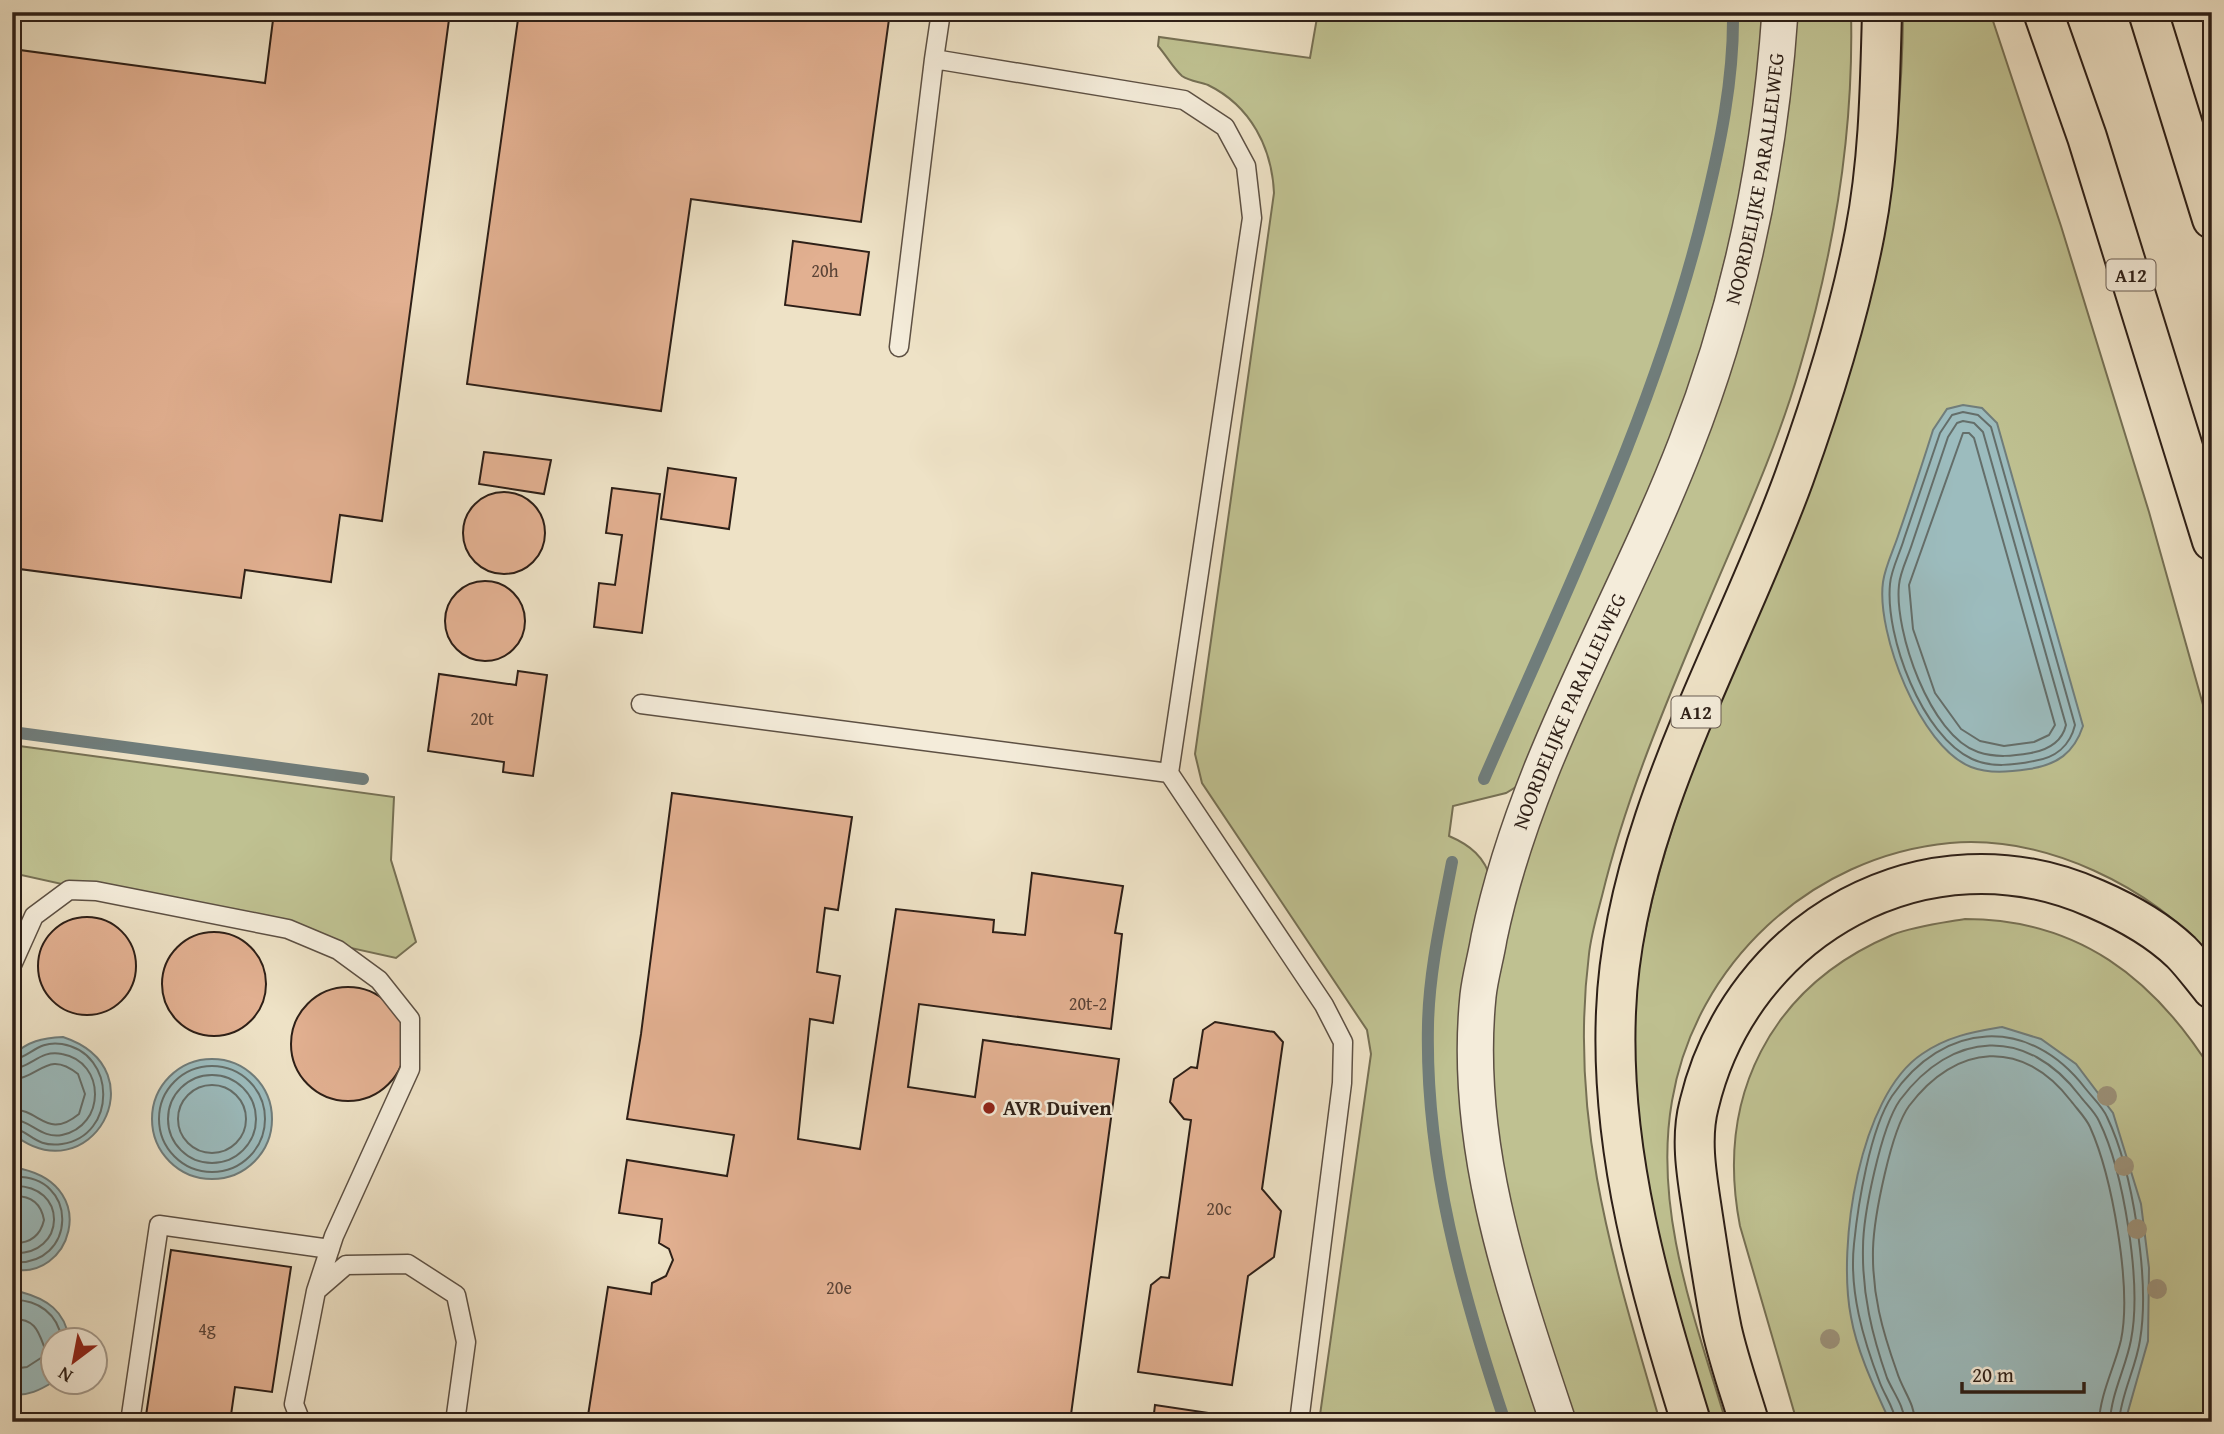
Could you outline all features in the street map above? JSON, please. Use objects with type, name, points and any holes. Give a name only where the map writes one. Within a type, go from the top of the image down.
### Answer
[{"type":"highway","name":"A12","points":[[1691,1422],[1634,1212],[1619,1132],[1616,1009],[1623,945],[1644,854],[1694,717],[1793,481],[1837,351],[1866,229],[1880,96],[1882,12]]},
{"type":"highway","name":"A12","points":[[2043,12],[2091,149],[2212,541]]},
{"type":"highway","points":[[2148,12],[2212,219]]},
{"type":"highway","points":[[1749,1422],[1723,1332],[1706,1238],[1695,1165],[1698,1107],[1720,1046],[1748,995],[1785,951],[1818,926],[1870,897],[1906,884],[1949,874],[2013,876],[2064,885],[2123,911],[2181,952],[2212,989]]},
{"type":"street","name":"NOORDELIJKE PARALLELWEG","points":[[1558,1422],[1514,1290],[1485,1168],[1476,1085],[1478,995],[1513,841],[1686,445],[1720,348],[1765,159],[1780,12]]},
{"type":"lane","points":[[899,347],[941,12]]},
{"type":"lane","points":[[934,60],[1184,100],[1225,127],[1246,166],[1252,218],[1169,773],[1324,1005],[1343,1042],[1340,1097],[1298,1422]]},
{"type":"lane","points":[[641,704],[1169,773]]},
{"type":"lane","points":[[12,965],[34,916],[69,890],[96,891],[288,929],[338,950],[379,980],[410,1019],[410,1069],[330,1249],[316,1291],[295,1404],[301,1422]]},
{"type":"lane","points":[[130,1422],[159,1225],[330,1249]]},
{"type":"lane","points":[[316,1291],[346,1265],[408,1264],[456,1295],[466,1342],[455,1422]]},
{"type":"green space","points":[[1318,12],[1769,12],[1754,146],[1686,414],[1524,782],[1506,793],[1453,806],[1449,836],[1476,853],[1491,880],[1466,1015],[1547,1422],[1319,1422],[1371,1054],[1367,1030],[1202,783],[1195,754],[1274,193],[1264,145],[1247,117],[1223,94],[1208,85],[1182,76],[1158,46],[1159,37],[1310,58]]},
{"type":"green space","points":[[1789,12],[1851,12],[1845,147],[1823,280],[1800,367],[1778,435],[1643,763],[1611,862],[1589,954],[1584,1016],[1590,1134],[1612,1249],[1660,1422],[1566,1422],[1486,1108],[1491,973],[1536,814],[1684,475]]},
{"type":"green space","points":[[1903,12],[1990,12],[2061,226],[2149,512],[2212,737],[2212,958],[2187,932],[2159,909],[2094,870],[2022,847],[1986,843],[1950,843],[1899,852],[1851,870],[1807,894],[1768,926],[1733,963],[1706,1005],[1685,1051],[1672,1101],[1668,1183],[1673,1223],[1690,1304],[1726,1422],[1708,1422],[1665,1274],[1643,1173],[1632,1070],[1633,1019],[1641,952],[1655,887],[1674,823],[1722,698],[1800,513],[1844,391],[1876,267],[1887,204],[1896,141]]},
{"type":"green space","points":[[12,745],[394,797],[391,860],[416,942],[396,958],[12,873]]},
{"type":"green space","points":[[1965,919],[2006,922],[2043,930],[2078,943],[2109,960],[2138,982],[2165,1008],[2212,1071],[2212,1422],[1797,1422],[1740,1226],[1734,1179],[1736,1133],[1745,1091],[1761,1052],[1784,1016],[1813,984],[1849,957],[1892,935]]},
{"type":"water","points":[[1963,405],[1982,408],[1997,423],[2083,726],[2075,744],[2063,756],[2039,767],[1992,772],[1971,767],[1952,755],[1935,737],[1919,713],[1894,658],[1887,630],[1883,582],[1887,565],[1933,430],[1947,409]]},
{"type":"water","points":[[2002,1027],[2041,1039],[2076,1064],[2113,1113],[2141,1204],[2149,1268],[2148,1341],[2125,1422],[1890,1422],[1858,1344],[1847,1287],[1847,1252],[1858,1175],[1868,1137],[1882,1103],[1900,1074],[1922,1054],[1951,1039]]},
{"type":"water","points":[[63,1037],[92,1053],[108,1075],[111,1099],[104,1121],[88,1139],[66,1150],[40,1149],[12,1133],[12,1056],[36,1041]]},
{"type":"water","points":[[212,1059],[235,1063],[255,1076],[268,1096],[272,1119],[268,1142],[255,1162],[235,1175],[212,1179],[189,1175],[169,1162],[156,1142],[152,1119],[156,1096],[169,1076],[189,1063]]},
{"type":"water","points":[[22,1169],[47,1179],[62,1194],[69,1212],[68,1231],[61,1248],[49,1262],[32,1269],[12,1269],[12,1171]]},
{"type":"water","points":[[21,1292],[39,1298],[59,1314],[66,1326],[38,1326],[38,1390],[23,1395],[12,1395],[12,1294]]},
{"type":"building","points":[[274,12],[450,12],[382,521],[340,515],[331,582],[245,570],[241,598],[12,568],[12,49],[265,83]]},
{"type":"building","points":[[519,12],[890,12],[861,222],[691,199],[661,411],[467,384]]},
{"type":"building","points":[[793,241],[869,252],[860,315],[785,305]]},
{"type":"building","points":[[484,452],[551,460],[544,494],[479,484]]},
{"type":"building","points":[[668,468],[736,478],[729,529],[661,519]]},
{"type":"building","points":[[612,488],[660,494],[642,633],[594,627],[599,583],[615,585],[622,535],[606,533]]},
{"type":"building","points":[[504,492],[520,496],[533,504],[541,517],[545,533],[541,549],[533,562],[520,570],[504,574],[488,570],[475,562],[467,549],[463,533],[467,517],[475,504],[488,496]]},
{"type":"building","points":[[477,581],[493,581],[514,592],[525,613],[525,629],[514,650],[493,661],[477,661],[463,655],[451,643],[445,629],[445,613],[451,599],[463,587]]},
{"type":"building","points":[[518,671],[547,675],[533,776],[503,772],[504,762],[428,751],[439,674],[516,685]]},
{"type":"building","name":"AVR Duiven","points":[[672,793],[852,817],[838,910],[825,908],[817,972],[840,976],[833,1023],[810,1019],[798,1139],[860,1149],[896,909],[994,920],[993,932],[1025,935],[1032,873],[1123,886],[1115,933],[1122,934],[1111,1029],[919,1004],[908,1087],[975,1097],[983,1040],[1119,1059],[1070,1422],[587,1422],[608,1287],[651,1294],[652,1283],[666,1276],[673,1260],[669,1249],[659,1243],[662,1219],[619,1213],[627,1160],[727,1176],[734,1135],[627,1119],[641,1034]]},
{"type":"building","points":[[87,917],[106,921],[122,931],[132,947],[136,966],[132,985],[122,1001],[106,1011],[87,1015],[68,1011],[52,1001],[42,985],[38,966],[42,947],[52,931],[68,921]]},
{"type":"building","points":[[214,932],[234,936],[251,947],[262,964],[266,984],[262,1004],[251,1021],[234,1032],[214,1036],[194,1032],[177,1021],[166,1004],[162,984],[166,964],[177,947],[194,936]]},
{"type":"building","points":[[348,987],[370,991],[388,1004],[401,1022],[405,1044],[401,1066],[388,1084],[370,1097],[348,1101],[326,1097],[308,1084],[295,1066],[291,1044],[295,1022],[308,1004],[326,991]]},
{"type":"building","points":[[1215,1022],[1274,1032],[1283,1042],[1262,1189],[1281,1211],[1274,1257],[1248,1276],[1232,1385],[1138,1372],[1151,1285],[1161,1277],[1169,1278],[1191,1120],[1184,1119],[1170,1102],[1174,1079],[1191,1067],[1197,1068],[1203,1030]]},
{"type":"building","points":[[171,1250],[291,1267],[272,1392],[235,1387],[230,1422],[145,1422]]},
{"type":"building","points":[[1155,1405],[1256,1420],[1256,1422],[1153,1422]]},
{"type":"waterway","points":[[1484,779],[1577,569],[1661,357],[1684,284],[1715,162],[1725,112],[1733,12]]},
{"type":"waterway","points":[[12,732],[363,779]]},
{"type":"waterway","points":[[1452,862],[1429,1005],[1429,1076],[1433,1127],[1449,1226],[1461,1276],[1505,1422]]},
{"type":"place","name":"AVR Duiven","points":[[989,1108]]}]
